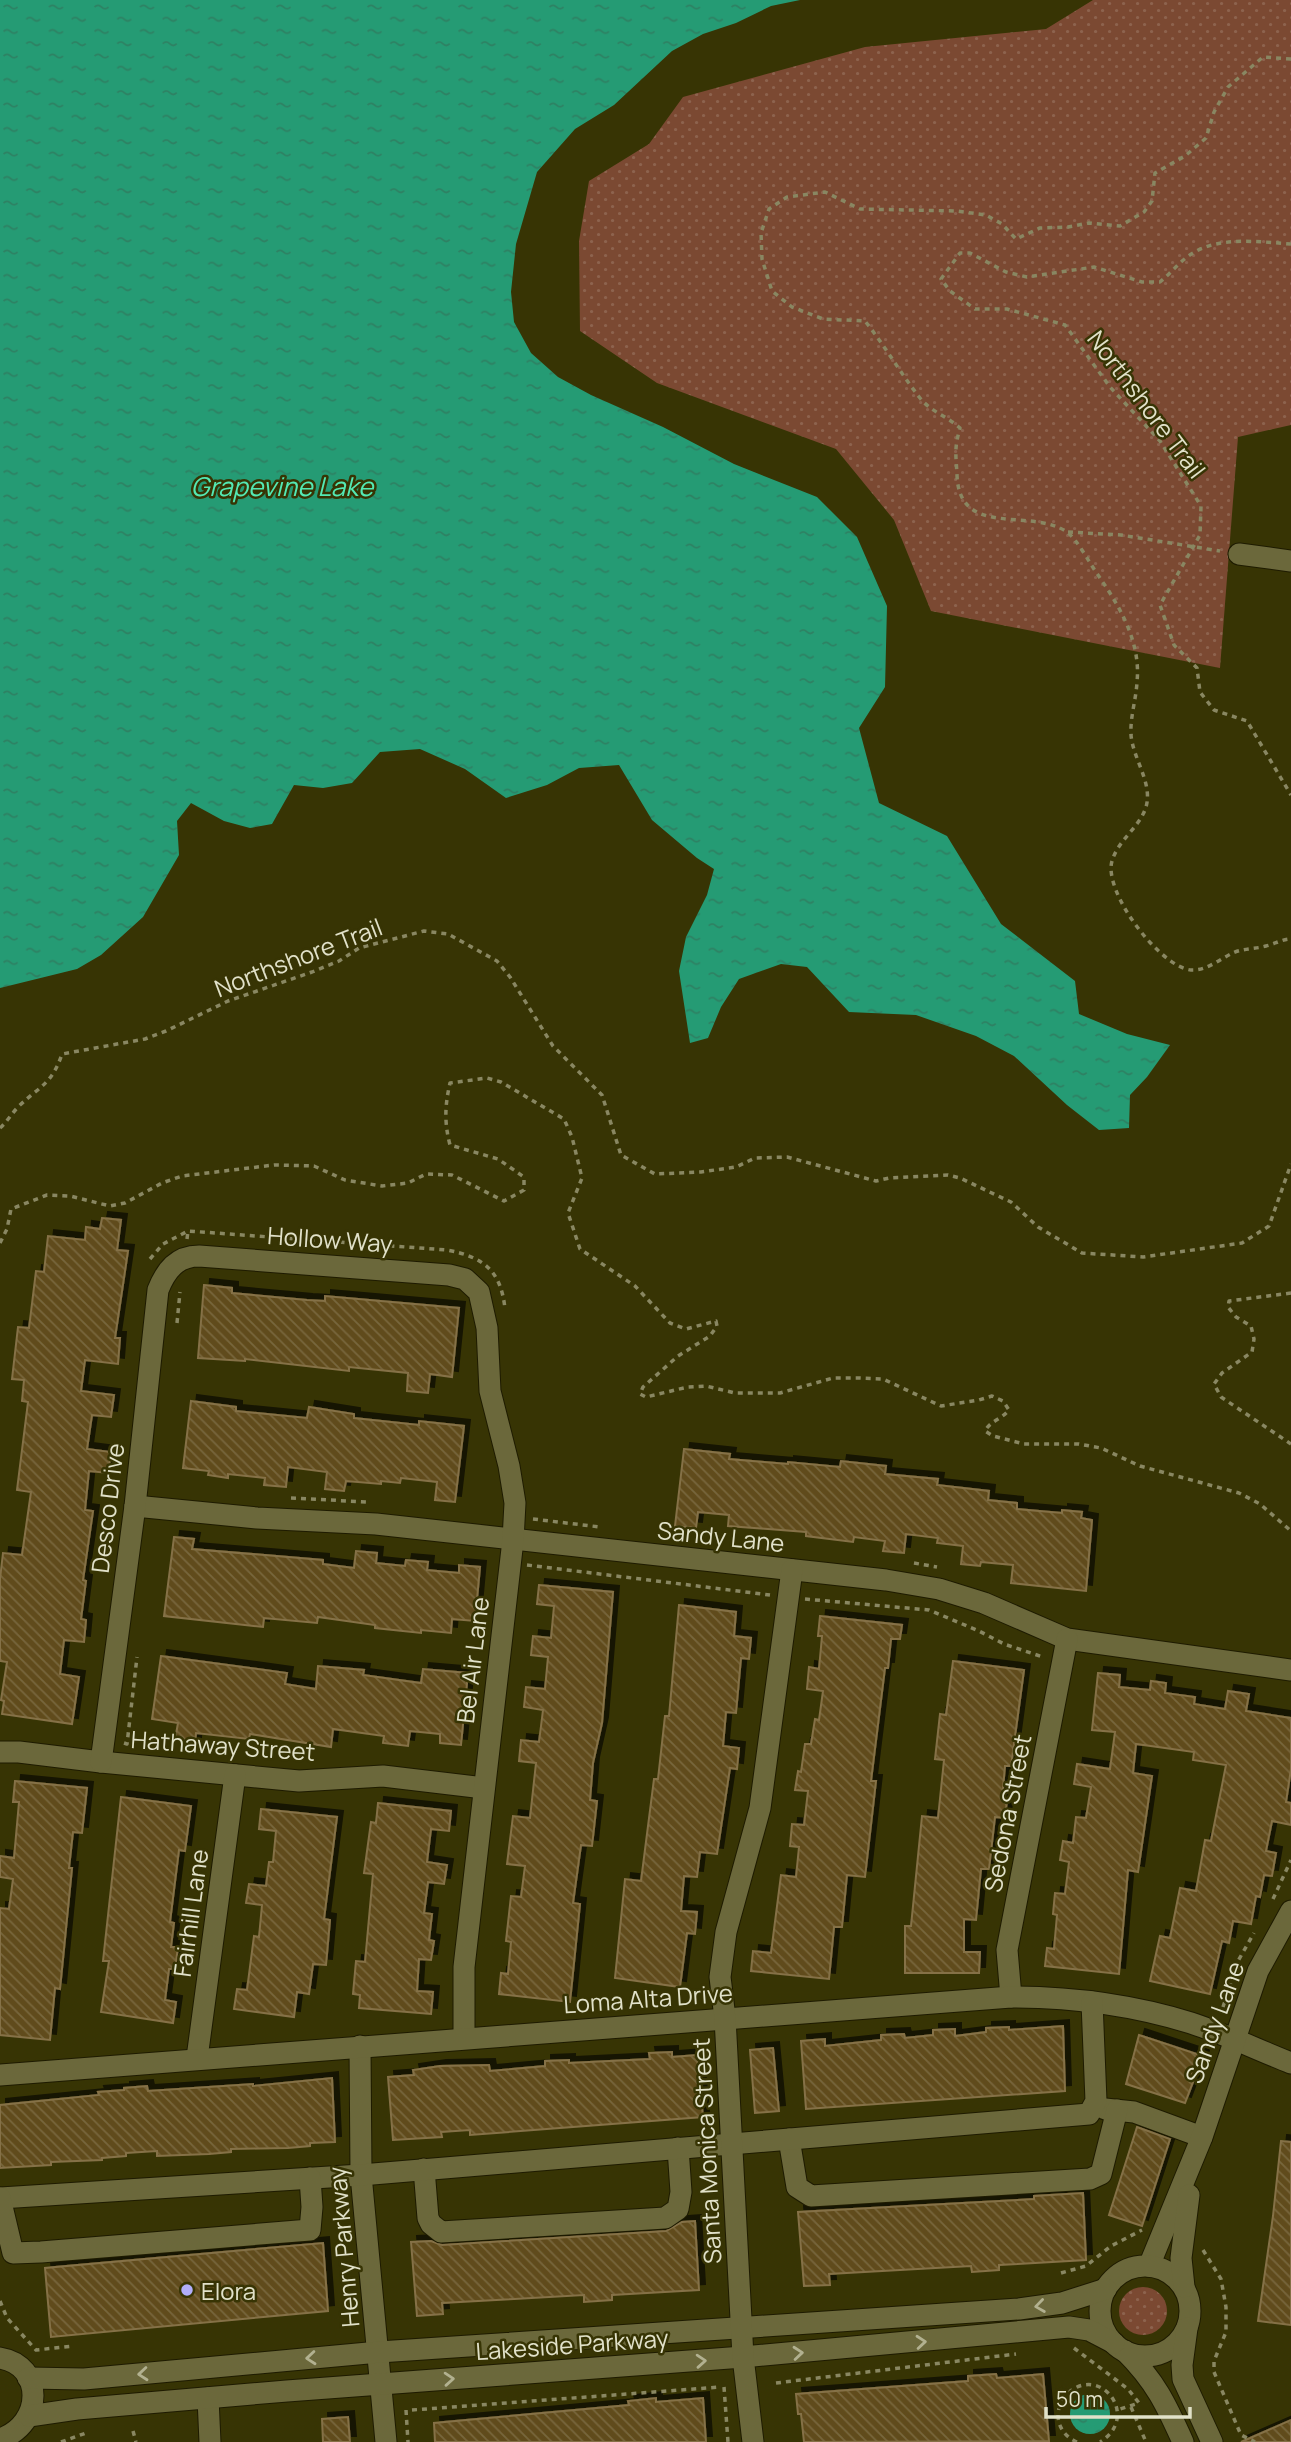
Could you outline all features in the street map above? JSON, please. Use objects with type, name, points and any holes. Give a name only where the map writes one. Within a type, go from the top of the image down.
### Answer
[{"type":"street","points":[[1239,554],[1291,561]]},
{"type":"street","name":"Hollow Way","points":[[179,1261],[200,1256],[449,1275],[465,1279],[479,1292]]},
{"type":"street","name":"Desco Drive","points":[[102,1751],[135,1506],[158,1290],[164,1275],[179,1261]]},
{"type":"street","name":"Bel Air Lane","points":[[464,2038],[464,1966],[484,1788],[522,1541],[509,1466],[491,1391],[487,1328],[479,1292]]},
{"type":"street","name":"Sandy Lane","points":[[135,1506],[257,1518],[376,1524],[939,1589],[984,1603],[1067,1639],[1291,1670]]},
{"type":"street","name":"Santa Monica Street","points":[[753,2442],[743,2357],[725,2018],[720,1977],[726,1932],[760,1808],[792,1570]]},
{"type":"street","name":"Sedona Street","points":[[1011,1997],[1007,1950],[1067,1639]]},
{"type":"street","name":"Hathaway Street","points":[[0,1752],[102,1751],[234,1775],[299,1781],[383,1776],[484,1788]]},
{"type":"street","name":"Fairhill Lane","points":[[197,2058],[234,1775]]},
{"type":"street","name":"Sandy Lane","points":[[1149,2266],[1198,2146],[1258,1971],[1291,1911]]},
{"type":"street","name":"Loma Alta Drive","points":[[0,2075],[1011,1997],[1053,1997],[1140,2009],[1180,2020],[1291,2063]]},
{"type":"street","points":[[310,2178],[310,2230],[41,2252],[13,2253],[0,2198],[310,2178],[361,2175],[1089,2114],[1096,2101],[1092,2001]]},
{"type":"street","name":"Henry Parkway","points":[[360,2046],[361,2175],[386,2442]]},
{"type":"street","points":[[1093,2107],[1134,2112],[1198,2146]]},
{"type":"street","points":[[789,2139],[797,2187],[811,2196],[1090,2179],[1101,2174],[1117,2110]]},
{"type":"street","name":"Sandy Lane","points":[[1184,2287],[1181,2258],[1184,2222],[1198,2146]]},
{"type":"street","points":[[424,2169],[428,2218],[441,2232],[665,2218],[678,2209],[681,2192],[678,2148]]},
{"type":"street","points":[[1186,2328],[1178,2342],[1166,2351],[1151,2356],[1120,2347],[1105,2330],[1100,2311],[1105,2289],[1115,2277],[1128,2269],[1149,2266],[1163,2269],[1184,2287],[1189,2303],[1183,2379],[1212,2442]]},
{"type":"street","name":"Lakeside Parkway","points":[[28,2378],[84,2379],[379,2352],[1019,2309],[1062,2303],[1105,2289]]},
{"type":"street","name":"Lakeside Parkway","points":[[30,2416],[77,2409],[743,2357],[1069,2327],[1089,2330],[1120,2347],[1144,2371],[1161,2394],[1183,2442]]},
{"type":"street","points":[[0,2439],[22,2427],[30,2416],[33,2400],[28,2378],[2,2354]]},
{"type":"street","points":[[208,2398],[210,2442]]},
{"type":"path","points":[[1239,554],[1121,536],[1067,532],[1048,525],[978,514],[962,500],[957,490],[954,455],[960,428],[951,419],[934,412],[920,398],[865,321],[823,319],[792,307],[772,291],[762,258],[761,233],[769,209],[787,197],[825,192],[860,209],[957,211],[986,215],[1002,224],[1016,239],[1040,229],[1089,223],[1120,226],[1144,212],[1152,201],[1155,173],[1185,156],[1206,138],[1214,112],[1228,87],[1262,57],[1291,58]]},
{"type":"path","name":"Northshore Trail","points":[[1291,244],[1256,242],[1207,246],[1192,254],[1160,282],[1142,282],[1094,267],[1027,277],[1006,272],[970,253],[960,253],[941,279],[950,291],[975,309],[1007,309],[1065,325],[1110,387],[1160,441],[1201,506],[1200,535],[1160,605],[1174,645],[1197,668],[1200,692],[1214,710],[1248,721],[1291,795]]},
{"type":"path","points":[[1067,532],[1115,600],[1130,631],[1137,663],[1131,736],[1146,782],[1146,807],[1120,844],[1111,863],[1113,886],[1124,907],[1154,946],[1176,965],[1192,970],[1213,965],[1232,953],[1291,939]]},
{"type":"path","name":"Northshore Trail","points":[[0,1128],[18,1107],[42,1088],[57,1071],[62,1054],[145,1039],[228,1001],[339,961],[359,948],[424,931],[448,934],[497,961],[553,1046],[602,1095],[621,1155],[655,1174],[701,1172],[736,1167],[755,1158],[787,1157],[876,1181],[948,1175],[1011,1202],[1038,1227],[1082,1253],[1143,1257],[1242,1243],[1269,1226],[1291,1164]]},
{"type":"path","points":[[0,1243],[7,1229],[11,1209],[47,1195],[70,1196],[110,1206],[125,1203],[162,1183],[182,1176],[274,1165],[314,1166],[345,1180],[382,1186],[408,1183],[426,1174],[452,1175],[503,1201],[524,1190],[524,1177],[498,1159],[450,1145],[445,1127],[445,1105],[450,1083],[487,1078],[519,1091],[537,1105],[564,1119],[572,1137],[582,1178],[568,1213],[580,1250],[635,1286],[670,1323],[686,1329],[716,1321],[717,1326],[710,1336],[678,1356],[643,1387],[640,1394],[646,1397],[706,1385],[735,1393],[780,1393],[833,1378],[858,1378],[883,1379],[941,1406],[992,1396],[1003,1401],[1009,1410],[988,1425],[985,1431],[993,1436],[1024,1444],[1079,1444],[1101,1448],[1140,1466],[1240,1493],[1259,1504],[1291,1531]]},
{"type":"path","points":[[176,1325],[179,1261],[188,1231],[447,1250],[469,1255],[486,1265],[497,1277],[503,1290],[505,1313]]},
{"type":"path","points":[[1291,1293],[1230,1301],[1228,1307],[1236,1317],[1251,1326],[1254,1339],[1252,1352],[1222,1373],[1214,1384],[1221,1397],[1291,1444]]},
{"type":"path","points":[[533,1515],[522,1541],[527,1565],[788,1597],[929,1610],[1004,1644],[1038,1656],[1063,1661]]},
{"type":"path","points":[[102,1751],[127,1744],[138,1648]]},
{"type":"path","points":[[1061,2273],[1086,2266],[1111,2246],[1147,2229]]},
{"type":"path","points":[[1198,2241],[1221,2279],[1226,2307],[1226,2332],[1214,2361],[1214,2372],[1241,2435],[1255,2442]]},
{"type":"path","points":[[0,2301],[7,2318],[36,2350],[75,2346]]},
{"type":"path","points":[[1069,2346],[1128,2389],[1139,2403],[1117,2410]]},
{"type":"path","points":[[775,2383],[993,2357]]},
{"type":"path","points":[[1077,2442],[1065,2433],[1058,2415],[1064,2397],[1080,2386],[1099,2386],[1113,2399],[1117,2410],[1115,2427],[1109,2436],[1100,2442]]},
{"type":"path","points":[[412,2410],[723,2387],[728,2442]]},
{"type":"path","points":[[1131,2407],[1146,2442]]},
{"type":"path","points":[[406,2410],[408,2442]]},
{"type":"path","points":[[133,2431],[136,2442]]},
{"type":"path","points":[[61,2442],[86,2433]]},
{"type":"shaded area","points":[[1093,0],[1291,0],[1291,425],[1238,437],[1220,668],[931,611],[894,520],[836,449],[657,383],[580,331],[579,241],[589,181],[649,144],[683,97],[865,47],[1046,29]]},
{"type":"shaded area","points":[[1143,2287],[1160,2294],[1167,2311],[1160,2328],[1143,2335],[1126,2328],[1119,2311],[1126,2294]]},
{"type":"water","name":"Grapevine Lake","points":[[0,0],[800,0],[771,6],[736,23],[703,34],[672,51],[614,105],[575,129],[537,172],[516,244],[511,292],[514,322],[531,353],[558,377],[734,464],[817,497],[857,537],[887,606],[885,687],[859,728],[879,803],[947,836],[1001,924],[1075,981],[1079,1014],[1127,1034],[1170,1045],[1130,1095],[1129,1128],[1099,1130],[1067,1105],[1014,1056],[976,1036],[916,1015],[849,1012],[807,967],[781,964],[739,979],[721,1007],[708,1038],[690,1043],[679,971],[686,937],[707,895],[714,869],[652,820],[619,765],[579,768],[547,785],[506,798],[465,769],[420,749],[380,752],[352,783],[323,788],[294,785],[272,824],[250,828],[224,821],[191,803],[177,821],[179,855],[143,917],[101,955],[77,969],[0,988]]},
{"type":"water","points":[[1090,2394],[1104,2400],[1110,2414],[1104,2428],[1090,2434],[1076,2428],[1070,2414],[1076,2400]]},
{"type":"building","points":[[102,1218],[121,1220],[117,1250],[128,1251],[115,1338],[120,1338],[118,1364],[85,1360],[81,1391],[114,1395],[111,1417],[92,1415],[87,1449],[111,1452],[108,1473],[89,1471],[85,1510],[93,1511],[83,1580],[86,1581],[81,1619],[86,1620],[84,1642],[64,1640],[60,1674],[79,1677],[72,1724],[2,1714],[4,1701],[1,1700],[7,1662],[0,1661],[0,1579],[3,1553],[22,1555],[31,1492],[17,1490],[28,1402],[22,1401],[24,1380],[12,1379],[18,1327],[29,1328],[36,1271],[44,1272],[48,1236],[85,1240],[86,1227],[100,1229]]},
{"type":"building","points":[[204,1285],[232,1288],[232,1293],[307,1300],[325,1301],[325,1296],[459,1308],[452,1377],[430,1374],[428,1393],[407,1391],[408,1373],[349,1367],[349,1371],[245,1359],[198,1358]]},
{"type":"building","points":[[191,1401],[236,1407],[236,1411],[307,1418],[309,1407],[354,1414],[354,1418],[419,1425],[419,1421],[464,1426],[455,1502],[435,1500],[437,1482],[401,1478],[400,1483],[346,1481],[344,1491],[325,1489],[327,1472],[288,1467],[286,1487],[264,1485],[265,1478],[228,1474],[228,1478],[208,1475],[209,1471],[183,1468]]},
{"type":"building","points":[[684,1449],[730,1454],[729,1459],[788,1464],[840,1467],[841,1461],[886,1466],[885,1474],[938,1479],[937,1485],[989,1491],[988,1500],[1017,1503],[1017,1509],[1082,1512],[1081,1518],[1092,1520],[1086,1591],[1011,1583],[1013,1565],[981,1562],[980,1566],[961,1564],[963,1546],[937,1543],[938,1538],[906,1534],[904,1553],[883,1551],[885,1541],[854,1537],[853,1542],[806,1536],[806,1532],[728,1526],[729,1515],[698,1512],[696,1528],[675,1526]]},
{"type":"building","points":[[174,1537],[194,1539],[192,1549],[323,1560],[323,1564],[354,1568],[356,1551],[377,1553],[376,1563],[405,1566],[406,1560],[428,1562],[427,1570],[459,1573],[459,1565],[480,1567],[475,1621],[452,1619],[451,1633],[421,1630],[421,1633],[375,1628],[375,1625],[318,1617],[317,1623],[264,1618],[263,1627],[164,1616]]},
{"type":"building","points":[[539,1585],[613,1592],[602,1723],[593,1763],[590,1800],[597,1801],[592,1846],[581,1845],[573,1903],[580,1904],[570,2002],[499,1994],[501,1973],[508,1974],[511,1942],[506,1941],[511,1896],[521,1897],[525,1866],[507,1864],[513,1816],[530,1818],[536,1763],[519,1761],[521,1740],[539,1742],[543,1710],[524,1707],[526,1687],[545,1689],[548,1657],[531,1655],[533,1636],[551,1638],[554,1606],[537,1604]]},
{"type":"building","points":[[679,1605],[736,1612],[734,1636],[751,1638],[749,1659],[741,1658],[736,1713],[726,1712],[723,1746],[739,1748],[737,1769],[730,1768],[717,1854],[700,1852],[697,1877],[684,1876],[681,1911],[697,1912],[695,1934],[687,1933],[680,1987],[615,1978],[625,1879],[641,1881],[654,1779],[658,1779],[665,1716],[669,1716]]},
{"type":"building","points":[[820,1616],[902,1625],[900,1639],[891,1639],[888,1668],[885,1668],[871,1781],[876,1781],[865,1877],[847,1875],[842,1927],[834,1927],[829,1979],[751,1971],[753,1951],[771,1953],[781,1875],[796,1877],[799,1847],[790,1846],[792,1824],[804,1825],[808,1791],[795,1790],[805,1744],[811,1744],[815,1719],[819,1720],[823,1691],[807,1689],[809,1667],[819,1669],[822,1636],[818,1636]]},
{"type":"building","points":[[161,1656],[287,1673],[285,1684],[316,1689],[318,1666],[364,1670],[363,1675],[421,1683],[423,1669],[468,1673],[461,1745],[440,1743],[440,1734],[410,1731],[408,1746],[383,1743],[384,1736],[333,1729],[331,1747],[250,1734],[249,1739],[196,1733],[195,1743],[175,1740],[178,1723],[152,1719]]},
{"type":"building","points":[[953,1661],[1024,1670],[1011,1766],[1005,1766],[1002,1800],[1007,1800],[1005,1818],[995,1817],[989,1869],[981,1869],[976,1920],[964,1919],[964,1952],[980,1952],[979,1973],[905,1973],[905,1926],[911,1926],[922,1816],[938,1818],[944,1760],[935,1759],[940,1714],[946,1715]]},
{"type":"building","points":[[1098,1673],[1120,1675],[1119,1687],[1150,1690],[1151,1681],[1166,1683],[1165,1693],[1195,1697],[1194,1704],[1225,1709],[1228,1691],[1249,1694],[1246,1711],[1291,1718],[1291,1769],[1286,1802],[1291,1803],[1291,1825],[1272,1821],[1266,1851],[1276,1853],[1272,1876],[1264,1875],[1260,1897],[1256,1896],[1251,1924],[1233,1921],[1229,1943],[1222,1941],[1210,1994],[1150,1981],[1160,1936],[1170,1938],[1180,1888],[1196,1891],[1205,1840],[1211,1841],[1226,1765],[1193,1760],[1194,1752],[1136,1744],[1133,1773],[1152,1776],[1138,1872],[1128,1870],[1119,1974],[1045,1966],[1047,1948],[1054,1949],[1057,1915],[1053,1914],[1055,1893],[1065,1894],[1069,1862],[1060,1860],[1063,1841],[1073,1843],[1076,1817],[1086,1818],[1091,1787],[1074,1784],[1077,1764],[1110,1769],[1115,1732],[1092,1730]]},
{"type":"building","points":[[15,1781],[87,1788],[82,1833],[73,1832],[60,1989],[55,1988],[50,2040],[0,2035],[0,1908],[9,1909],[13,1879],[0,1877],[0,1856],[14,1858],[19,1802],[13,1802]]},
{"type":"building","points":[[121,1797],[191,1806],[185,1851],[179,1850],[170,1922],[174,1923],[171,1947],[178,1947],[175,1969],[169,1969],[165,2000],[176,2002],[173,2023],[101,2012],[109,1961],[103,1961]]},
{"type":"building","points":[[378,1803],[451,1811],[449,1831],[431,1829],[427,1862],[447,1865],[444,1884],[428,1882],[424,1913],[432,1914],[429,1940],[434,1941],[431,1960],[419,1959],[417,1991],[433,1992],[431,2014],[359,2008],[360,1995],[353,1994],[356,1961],[365,1962],[373,1874],[364,1873],[371,1822],[376,1823]]},
{"type":"building","points":[[261,1809],[337,1817],[324,1919],[330,1920],[326,1965],[313,1964],[309,1994],[297,1992],[294,2017],[234,2009],[237,1989],[247,1990],[254,1936],[259,1937],[262,1905],[246,1903],[249,1884],[266,1886],[269,1862],[273,1862],[276,1831],[259,1829]]},
{"type":"building","points":[[1063,2026],[1065,2091],[806,2109],[801,2041],[825,2039],[825,2046],[881,2040],[881,2035],[904,2034],[905,2038],[933,2035],[933,2030],[955,2029],[955,2036],[986,2032],[986,2028],[1009,2027],[1009,2030]]},
{"type":"building","points":[[1139,2035],[1203,2056],[1185,2103],[1126,2084]]},
{"type":"building","points":[[773,2048],[779,2111],[755,2113],[750,2050]]},
{"type":"building","points":[[672,2052],[672,2057],[697,2055],[703,2117],[470,2135],[470,2130],[441,2132],[442,2137],[393,2140],[388,2077],[414,2075],[413,2070],[440,2066],[489,2065],[490,2071],[545,2066],[545,2061],[569,2060],[569,2063],[650,2059],[649,2053]]},
{"type":"building","points":[[332,2078],[335,2142],[310,2143],[310,2146],[288,2148],[231,2149],[231,2152],[209,2154],[157,2156],[157,2151],[126,2153],[126,2156],[102,2160],[0,2168],[0,2105],[99,2095],[98,2092],[147,2086],[148,2091],[253,2086]]},
{"type":"building","points":[[1137,2127],[1170,2139],[1142,2226],[1109,2215]]},
{"type":"building","points":[[1281,2141],[1291,2142],[1291,2325],[1258,2321]]},
{"type":"building","points":[[1083,2193],[1086,2260],[999,2265],[999,2270],[972,2272],[971,2266],[829,2274],[830,2285],[804,2286],[798,2212],[1034,2199],[1034,2196]]},
{"type":"building","points":[[695,2221],[699,2290],[612,2295],[612,2300],[584,2302],[584,2295],[442,2303],[443,2314],[417,2316],[411,2242],[431,2241],[442,2245],[666,2231],[682,2222]]},
{"type":"building","name":"Elora","points":[[323,2243],[328,2311],[51,2337],[45,2268]]},
{"type":"building","points":[[996,2374],[997,2378],[1043,2374],[1049,2441],[804,2442],[796,2394],[968,2381],[968,2376]]},
{"type":"building","points":[[656,2398],[656,2402],[703,2398],[706,2442],[435,2442],[434,2423],[629,2405],[628,2401]]},
{"type":"building","points":[[348,2417],[350,2442],[323,2442],[322,2419]]},
{"type":"building","points":[[1291,2420],[1291,2442],[1241,2442]]},
{"type":"place","name":"Elora","points":[[187,2290]]}]
